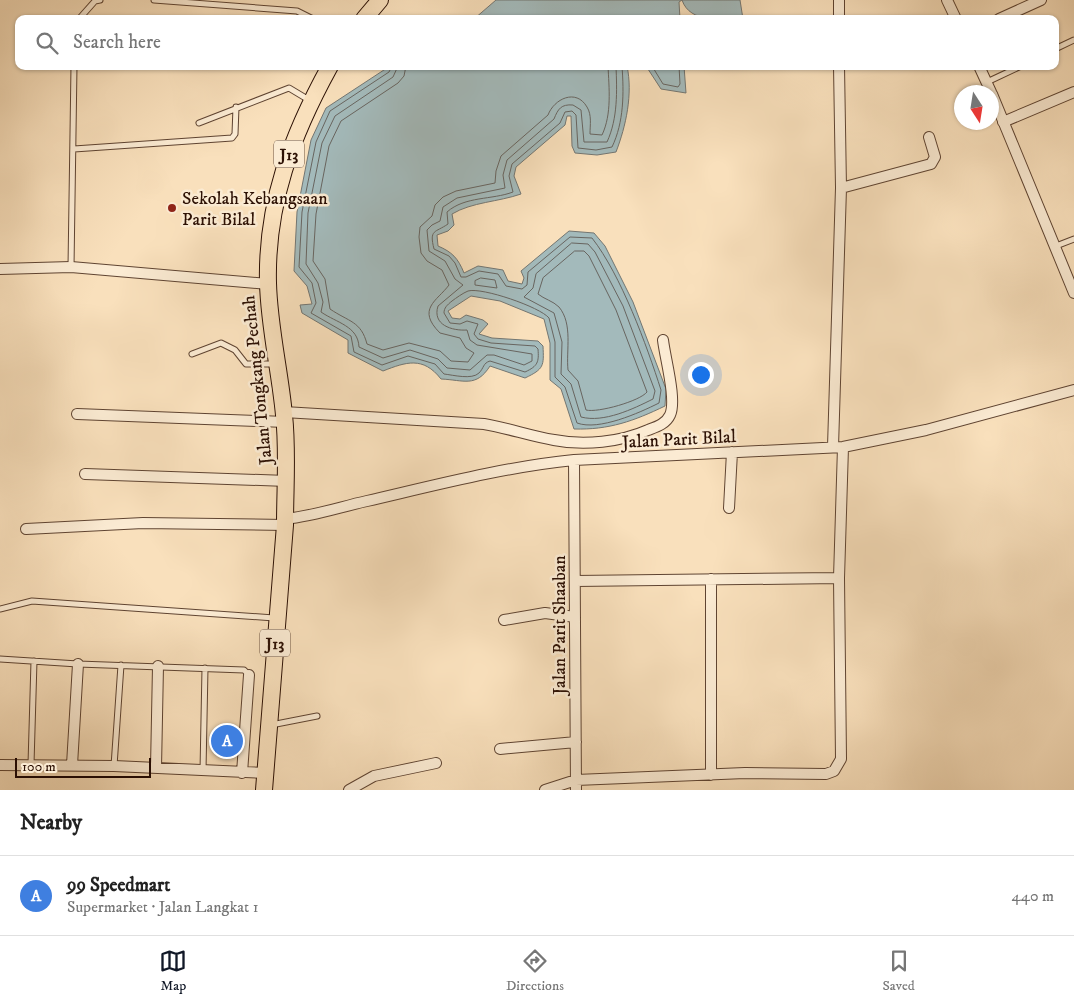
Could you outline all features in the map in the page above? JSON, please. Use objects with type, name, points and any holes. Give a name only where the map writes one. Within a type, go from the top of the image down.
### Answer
[{"type":"main road","points":[[367,15],[380,0]]},
{"type":"main road","name":"Jalan Tongkang Pechah","points":[[264,790],[251,773],[268,726],[287,481],[284,417],[268,284],[276,202],[293,138],[328,70]]},
{"type":"street","points":[[839,0],[839,15]]},
{"type":"street","points":[[947,0],[954,15]]},
{"type":"street","points":[[1008,15],[1041,0]]},
{"type":"street","points":[[545,790],[572,784],[710,775],[826,774],[834,771],[841,759],[838,447],[841,188],[839,70]]},
{"type":"street","points":[[982,70],[991,80],[991,85]]},
{"type":"street","points":[[1008,120],[1074,92]]},
{"type":"street","points":[[999,106],[1008,120],[1060,244],[1074,292]]},
{"type":"street","points":[[841,188],[931,164],[935,157],[929,137]]},
{"type":"street","points":[[0,268],[71,267],[268,284]]},
{"type":"street","points":[[77,414],[284,417],[484,424],[554,440],[574,442],[618,438],[641,434],[662,424],[670,415],[671,400],[663,340]]},
{"type":"street","name":"Jalan Parit Bilal","points":[[26,529],[143,523],[285,522],[485,474],[574,460],[838,447],[926,430],[1074,390]]},
{"type":"street","points":[[730,508],[732,452]]},
{"type":"street","name":"Jalan Parit Shaaban","points":[[572,784],[571,616],[575,581],[574,460]]},
{"type":"street","points":[[85,474],[287,481]]},
{"type":"street","points":[[575,581],[839,578]]},
{"type":"street","points":[[710,775],[711,579]]},
{"type":"street","points":[[504,620],[545,613],[571,616]]},
{"type":"street","points":[[72,765],[78,664]]},
{"type":"street","points":[[156,768],[158,666]]},
{"type":"street","points":[[0,765],[114,766],[251,773],[249,675]]},
{"type":"street","points":[[500,749],[571,742]]},
{"type":"street","points":[[349,790],[374,776],[436,763]]},
{"type":"lane","points":[[83,15],[95,1],[100,0]]},
{"type":"lane","points":[[155,0],[205,2],[297,11],[305,15]]},
{"type":"lane","points":[[1059,48],[1074,40]]},
{"type":"lane","points":[[71,267],[74,70]]},
{"type":"lane","points":[[991,80],[1012,70]]},
{"type":"lane","points":[[199,123],[236,107],[289,88],[311,101]]},
{"type":"lane","points":[[74,149],[232,138],[235,134],[236,107]]},
{"type":"lane","points":[[1060,244],[1074,239]]},
{"type":"lane","points":[[192,354],[221,343],[236,350],[246,364],[277,363]]},
{"type":"lane","points":[[0,609],[32,601],[277,618]]},
{"type":"lane","points":[[0,659],[244,670],[249,675]]},
{"type":"lane","points":[[31,764],[34,661]]},
{"type":"lane","points":[[114,766],[121,665]]},
{"type":"lane","points":[[203,771],[206,668]]},
{"type":"lane","points":[[268,726],[317,716]]},
{"type":"water","points":[[496,0],[682,0],[679,2],[680,15],[479,15]]},
{"type":"water","points":[[682,0],[740,0],[742,15],[696,15],[686,8]]},
{"type":"water","points":[[384,70],[628,70],[628,110],[616,152],[597,155],[575,153],[572,146],[571,116],[567,116],[565,125],[516,167],[514,176],[521,194],[468,207],[452,214],[454,225],[448,231],[437,235],[438,246],[454,256],[464,273],[478,266],[503,270],[508,281],[522,284],[524,278],[521,271],[569,231],[594,233],[605,246],[633,302],[666,389],[665,406],[643,416],[610,426],[574,429],[561,389],[550,380],[550,343],[544,319],[500,301],[471,296],[448,311],[452,318],[460,319],[466,315],[483,320],[488,324],[479,334],[492,338],[538,341],[543,346],[542,366],[525,378],[490,366],[480,377],[469,381],[441,379],[428,367],[414,363],[399,365],[383,371],[348,353],[348,340],[302,313],[300,305],[312,304],[307,286],[294,271],[297,212],[311,140],[326,108]]},
{"type":"water","points":[[649,70],[684,70],[686,93],[661,89]]},
{"type":"place","name":"Sekolah Kebangsaan Parit Bilal","points":[[172,208]]},
{"type":"place","name":"99 Speedmart","points":[[227,741]]}]
